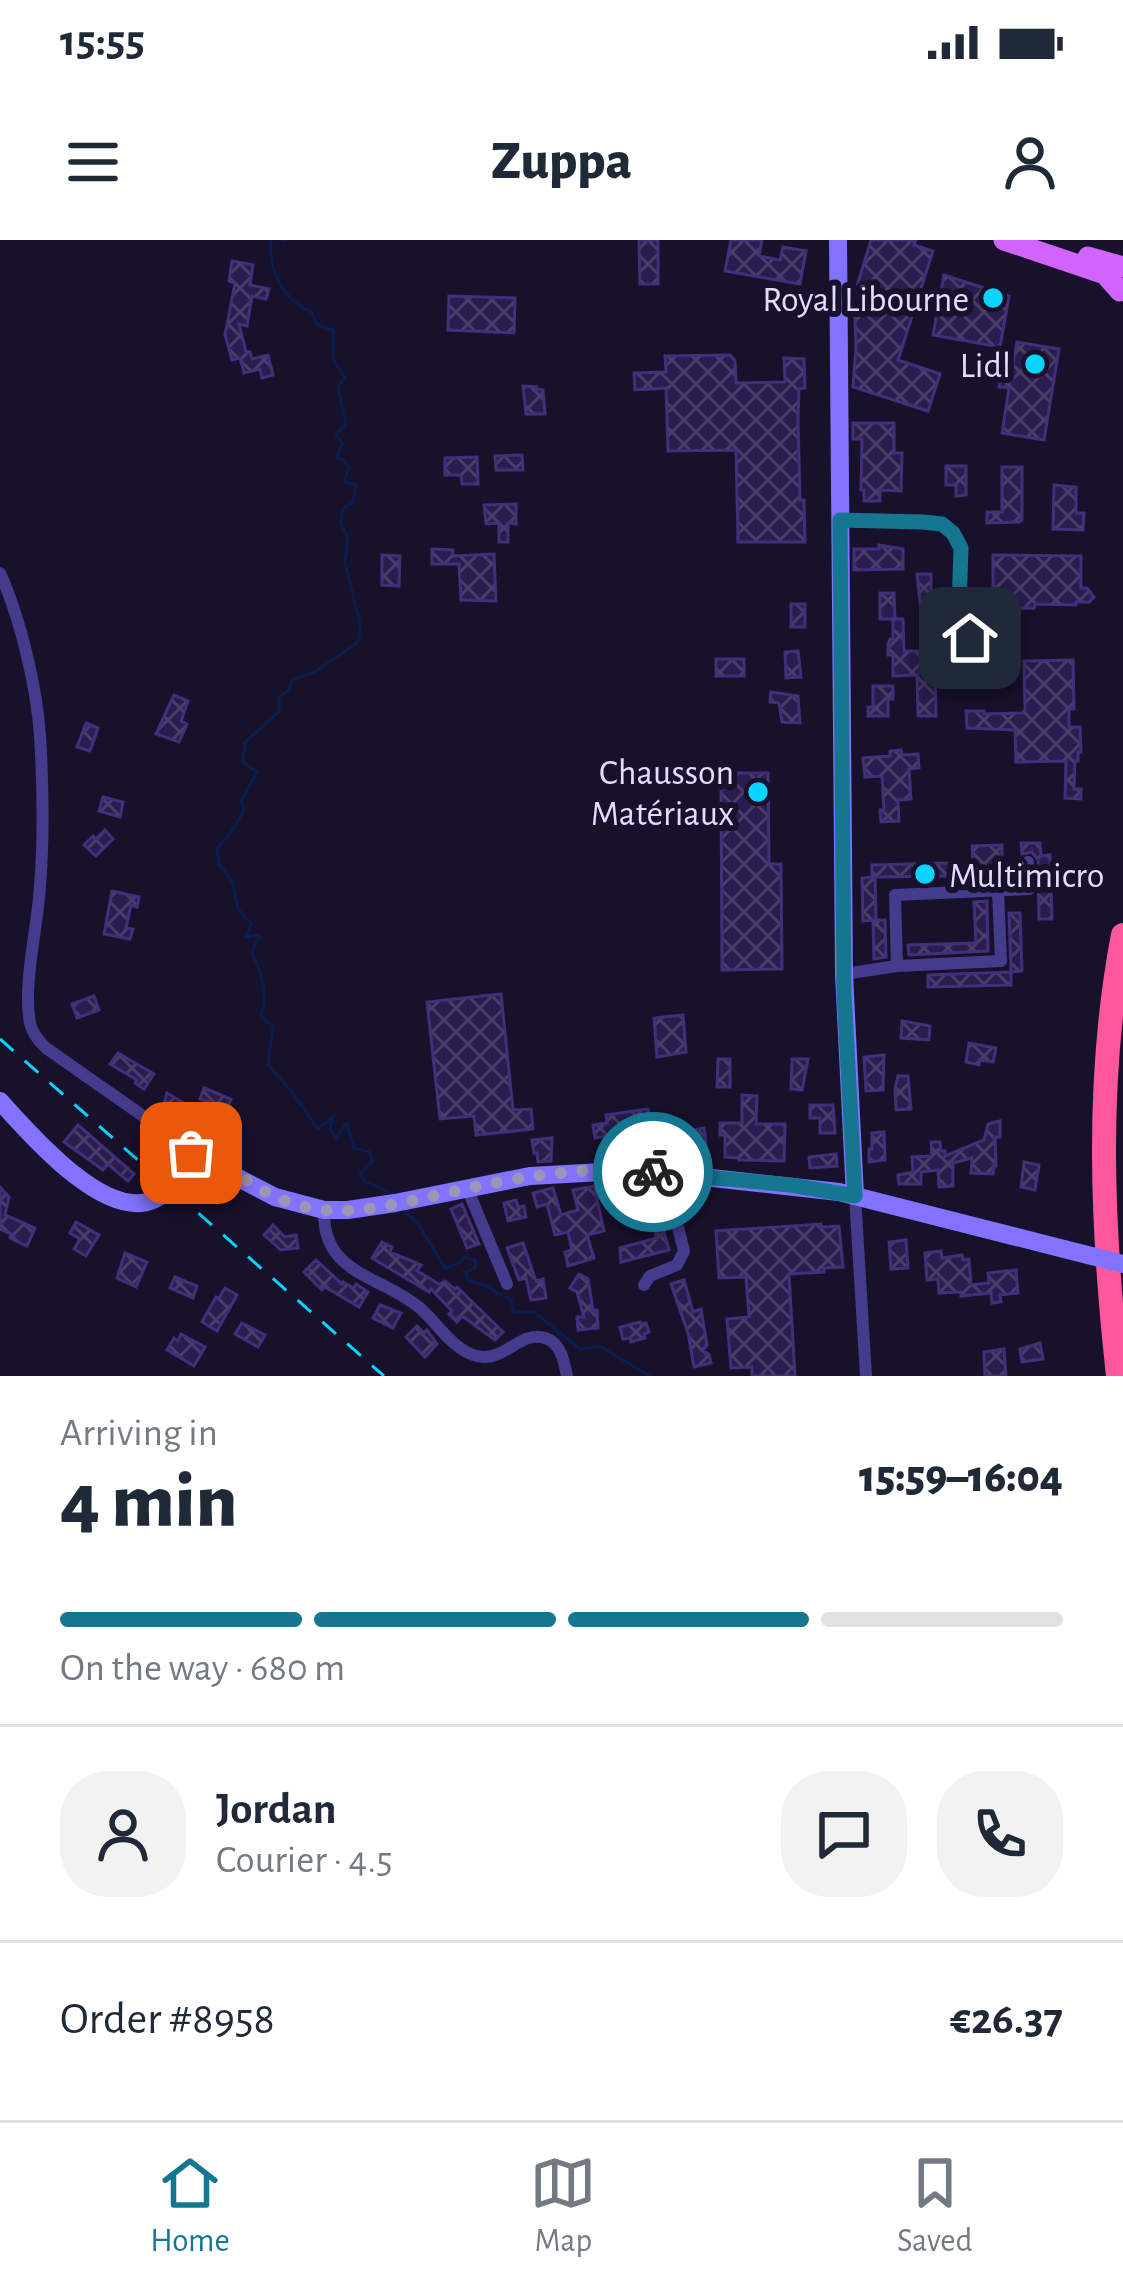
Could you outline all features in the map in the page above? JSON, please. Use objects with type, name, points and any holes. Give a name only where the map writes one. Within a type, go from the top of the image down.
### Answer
[{"type":"highway","points":[[1118,1376],[1103,1211],[1105,1076],[1123,935]]},
{"type":"main road","points":[[1004,240],[1105,274],[1122,292]]},
{"type":"main road","points":[[1036,240],[1123,267]]},
{"type":"street","points":[[838,240],[844,974],[866,1376]]},
{"type":"street","points":[[840,520],[942,524],[953,533],[961,548],[959,608],[970,638]]},
{"type":"street","points":[[0,574],[19,628],[40,735],[40,884],[28,1007],[31,1030],[46,1048],[183,1144],[196,1161]]},
{"type":"street","points":[[897,966],[895,895],[1029,889],[1028,862]]},
{"type":"street","points":[[844,974],[897,966],[1001,962],[998,890]]},
{"type":"street","points":[[0,1101],[43,1150],[73,1175],[131,1203],[159,1197],[188,1165],[204,1160],[275,1197],[324,1210],[395,1203],[530,1176],[639,1170],[855,1196],[1123,1264]]},
{"type":"street","points":[[644,1285],[650,1276],[677,1264],[684,1251],[664,1173]]},
{"type":"street","points":[[467,1188],[507,1284]]},
{"type":"street","points":[[324,1210],[323,1230],[345,1263],[413,1303],[461,1349],[493,1357],[537,1336],[553,1342],[567,1376]]},
{"type":"building","points":[[639,240],[658,240],[658,284],[640,284]]},
{"type":"building","points":[[731,240],[762,240],[759,256],[780,260],[783,247],[806,251],[800,284],[725,271]]},
{"type":"building","points":[[871,240],[916,240],[914,245],[933,251],[898,360],[940,374],[928,411],[853,387],[854,296]]},
{"type":"building","points":[[232,261],[253,265],[250,285],[269,289],[266,299],[252,296],[247,326],[239,324],[246,352],[252,359],[268,355],[273,375],[262,378],[260,369],[244,373],[240,358],[232,360],[225,335],[235,283],[229,281]]},
{"type":"building","points":[[944,275],[1009,296],[1000,347],[933,335]]},
{"type":"building","points":[[449,296],[515,298],[514,333],[448,330]]},
{"type":"building","points":[[1017,342],[1059,349],[1044,440],[1002,433],[1009,388],[999,387],[1001,374],[1011,376]]},
{"type":"building","points":[[730,355],[735,361],[736,383],[785,382],[784,358],[804,359],[805,388],[799,389],[798,419],[805,542],[738,542],[736,450],[668,451],[666,388],[635,390],[634,373],[666,372],[665,356]]},
{"type":"building","points":[[523,386],[543,390],[545,414],[526,414]]},
{"type":"building","points":[[853,423],[894,423],[894,453],[902,453],[901,491],[880,490],[880,501],[864,501],[862,439],[853,439]]},
{"type":"building","points":[[522,455],[523,470],[496,470],[495,456]]},
{"type":"building","points":[[477,457],[478,484],[462,484],[461,475],[445,475],[445,458]]},
{"type":"building","points":[[946,466],[966,466],[966,495],[956,496],[956,485],[946,485]]},
{"type":"building","points":[[1002,467],[1022,467],[1022,520],[987,523],[987,512],[1002,512]]},
{"type":"building","points":[[1054,485],[1076,487],[1076,513],[1084,513],[1083,530],[1053,529]]},
{"type":"building","points":[[516,504],[516,524],[508,523],[508,542],[499,542],[499,523],[486,524],[484,505]]},
{"type":"building","points":[[879,545],[903,549],[903,569],[854,570],[854,549],[879,549]]},
{"type":"building","points":[[432,549],[453,550],[453,556],[494,554],[496,601],[461,600],[459,564],[432,564]]},
{"type":"building","points":[[382,555],[400,556],[399,586],[382,585]]},
{"type":"building","points":[[993,555],[1081,556],[1081,588],[1094,597],[1076,605],[993,609]]},
{"type":"building","points":[[917,574],[931,574],[931,610],[921,610]]},
{"type":"building","points":[[880,593],[894,593],[895,619],[880,619]]},
{"type":"building","points":[[791,604],[805,604],[805,627],[791,627]]},
{"type":"building","points":[[893,619],[903,619],[904,651],[930,651],[936,716],[918,716],[917,675],[893,676],[888,644],[893,639]]},
{"type":"building","points":[[798,651],[801,677],[786,678],[785,652]]},
{"type":"building","points":[[716,659],[744,659],[744,676],[716,676]]},
{"type":"building","points":[[1073,660],[1074,709],[1069,709],[1069,727],[1080,727],[1074,789],[1081,789],[1081,799],[1065,798],[1066,761],[1016,762],[1015,730],[967,728],[966,711],[1022,713],[1024,661]]},
{"type":"building","points":[[873,686],[893,686],[888,716],[868,716]]},
{"type":"building","points":[[771,692],[798,696],[800,723],[782,722],[779,703],[770,702]]},
{"type":"building","points":[[174,695],[188,701],[181,721],[187,724],[179,742],[156,734]]},
{"type":"building","points":[[86,723],[98,728],[90,751],[77,747]]},
{"type":"building","points":[[901,750],[902,755],[918,754],[919,768],[909,769],[911,799],[898,800],[899,821],[881,822],[882,776],[865,777],[863,758],[890,756],[890,751]]},
{"type":"building","points":[[721,773],[768,773],[769,864],[781,864],[782,969],[722,970]]},
{"type":"building","points":[[103,797],[123,802],[120,817],[99,811]]},
{"type":"building","points":[[105,830],[113,839],[96,856],[84,845]]},
{"type":"building","points":[[1021,843],[1040,843],[1041,856],[1050,855],[1052,919],[1039,919],[1038,860],[1032,852],[1022,854]]},
{"type":"building","points":[[1002,845],[1002,880],[974,881],[972,846]]},
{"type":"building","points":[[949,863],[949,876],[875,877],[876,920],[863,921],[862,878],[872,877],[872,865]]},
{"type":"building","points":[[112,891],[139,897],[137,907],[131,905],[126,928],[133,929],[130,939],[104,934]]},
{"type":"building","points":[[987,901],[988,951],[909,955],[908,945],[976,943],[974,902]]},
{"type":"building","points":[[1009,913],[1020,913],[1022,971],[1011,972]]},
{"type":"building","points":[[873,920],[885,920],[886,957],[874,959]]},
{"type":"building","points":[[1011,972],[1011,985],[928,987],[928,975]]},
{"type":"building","points":[[501,994],[513,1110],[531,1109],[533,1129],[476,1135],[474,1116],[440,1119],[427,1002]]},
{"type":"building","points":[[94,996],[99,1010],[77,1018],[72,1004]]},
{"type":"building","points":[[683,1015],[686,1052],[657,1057],[654,1018]]},
{"type":"building","points":[[902,1021],[930,1026],[929,1040],[901,1038]]},
{"type":"building","points":[[969,1043],[996,1048],[993,1062],[966,1062]]},
{"type":"building","points":[[118,1053],[154,1074],[144,1089],[110,1064]]},
{"type":"building","points":[[884,1055],[883,1090],[866,1091],[864,1057]]},
{"type":"building","points":[[718,1059],[730,1059],[730,1087],[717,1087]]},
{"type":"building","points":[[792,1059],[808,1059],[802,1090],[791,1089]]},
{"type":"building","points":[[898,1076],[908,1076],[911,1109],[896,1110]]},
{"type":"building","points":[[204,1088],[231,1099],[228,1107],[200,1099]]},
{"type":"building","points":[[167,1093],[187,1105],[181,1115],[163,1107]]},
{"type":"building","points":[[742,1095],[757,1096],[756,1124],[785,1124],[784,1161],[725,1157],[720,1123],[742,1123]]},
{"type":"building","points":[[810,1105],[833,1105],[835,1133],[820,1133],[820,1118],[810,1118]]},
{"type":"building","points":[[648,1109],[654,1157],[632,1157],[629,1133],[595,1138],[593,1125],[607,1123],[606,1115]]},
{"type":"building","points":[[1000,1121],[993,1174],[971,1173],[972,1158],[953,1163],[953,1186],[939,1187],[938,1170],[921,1172],[921,1184],[899,1184],[898,1175],[913,1172],[912,1157],[932,1156],[931,1142],[940,1142],[945,1156],[984,1140],[988,1124]]},
{"type":"building","points":[[78,1125],[134,1174],[128,1181],[108,1164],[103,1170],[64,1142]]},
{"type":"building","points":[[688,1126],[688,1131],[704,1128],[706,1144],[679,1147],[677,1127]]},
{"type":"building","points":[[884,1132],[885,1160],[869,1162],[872,1133]]},
{"type":"building","points":[[552,1138],[551,1161],[538,1162],[532,1140]]},
{"type":"building","points":[[836,1154],[837,1166],[810,1168],[809,1157]]},
{"type":"building","points":[[1024,1162],[1039,1165],[1035,1190],[1021,1187]]},
{"type":"building","points":[[594,1186],[604,1231],[587,1235],[594,1258],[568,1266],[565,1252],[572,1250],[568,1232],[555,1235],[547,1204],[537,1207],[533,1193],[553,1188],[561,1215],[578,1210],[573,1190]]},
{"type":"building","points":[[0,1187],[9,1197],[5,1215],[35,1228],[27,1246],[0,1229]]},
{"type":"building","points":[[638,1190],[639,1206],[616,1212],[614,1193]]},
{"type":"building","points":[[660,1198],[669,1250],[621,1262],[620,1248],[657,1238],[647,1201]]},
{"type":"building","points":[[516,1200],[518,1207],[524,1206],[526,1217],[508,1221],[504,1203]]},
{"type":"building","points":[[462,1204],[479,1244],[467,1248],[451,1209]]},
{"type":"building","points":[[76,1222],[99,1235],[86,1256],[74,1249],[80,1239],[70,1233]]},
{"type":"building","points":[[273,1225],[285,1237],[296,1235],[298,1248],[281,1250],[264,1235]]},
{"type":"building","points":[[839,1226],[843,1267],[789,1274],[795,1376],[752,1376],[752,1367],[731,1368],[727,1319],[749,1317],[746,1277],[719,1278],[716,1231]]},
{"type":"building","points":[[906,1240],[908,1268],[891,1269],[889,1242]]},
{"type":"building","points":[[382,1242],[392,1247],[390,1252],[421,1265],[417,1271],[439,1284],[445,1281],[457,1287],[503,1332],[495,1340],[462,1316],[457,1322],[431,1289],[372,1258]]},
{"type":"building","points":[[523,1243],[536,1281],[543,1279],[546,1298],[531,1300],[526,1278],[519,1280],[507,1248]]},
{"type":"building","points":[[941,1251],[942,1258],[962,1255],[963,1260],[969,1259],[971,1285],[989,1283],[988,1273],[1016,1270],[1018,1293],[1000,1295],[1001,1302],[992,1303],[991,1293],[939,1293],[938,1279],[927,1280],[925,1253]]},
{"type":"building","points":[[125,1253],[147,1262],[136,1287],[117,1278]]},
{"type":"building","points":[[316,1260],[342,1284],[354,1288],[356,1284],[368,1292],[359,1307],[325,1287],[322,1290],[304,1272]]},
{"type":"building","points":[[579,1274],[588,1279],[598,1328],[578,1330],[577,1317],[584,1317],[577,1292],[570,1288]]},
{"type":"building","points":[[175,1277],[197,1286],[193,1298],[170,1288]]},
{"type":"building","points":[[684,1280],[693,1312],[701,1309],[707,1345],[702,1351],[709,1354],[711,1363],[694,1367],[671,1284]]},
{"type":"building","points":[[225,1288],[237,1295],[217,1331],[202,1322]]},
{"type":"building","points":[[380,1305],[401,1313],[393,1328],[373,1318]]},
{"type":"building","points":[[242,1323],[265,1335],[258,1347],[235,1334]]},
{"type":"building","points":[[646,1323],[649,1332],[645,1338],[623,1339],[620,1327]]},
{"type":"building","points":[[417,1326],[424,1333],[427,1330],[437,1344],[425,1357],[406,1337]]},
{"type":"building","points":[[181,1334],[205,1347],[194,1366],[167,1350]]},
{"type":"building","points":[[1040,1343],[1043,1359],[1022,1362],[1020,1349]]},
{"type":"building","points":[[1004,1349],[1006,1376],[985,1376],[984,1352]]},
{"type":"waterway","points":[[271,240],[280,283],[293,300],[312,312],[317,325],[333,330],[333,359],[345,378],[338,387],[346,424],[336,434],[342,444],[337,458],[349,468],[344,481],[356,485],[353,503],[343,508],[341,523],[348,538],[345,562],[361,628],[357,643],[315,672],[293,679],[279,697],[279,712],[245,742],[243,762],[257,772],[241,801],[244,810],[217,848],[219,864],[232,881],[238,909],[251,923],[246,937],[260,935],[252,952],[263,984],[261,1017],[273,1026],[268,1064],[318,1129],[333,1117],[330,1130],[336,1138],[347,1123],[354,1148],[370,1152],[373,1161],[360,1173],[364,1181],[393,1194]]},
{"type":"waterway","points":[[402,1209],[419,1225],[445,1268],[465,1257],[475,1260],[475,1268],[466,1272],[467,1280],[511,1300],[514,1312],[534,1312],[580,1349],[601,1347],[650,1376]]},
{"type":"railway","points":[[0,1039],[384,1376]]},
{"type":"way so far","points":[[191,1153],[196,1161],[216,1164],[275,1197],[324,1210],[438,1196],[530,1176],[653,1172]]},
{"type":"place","name":"Royal Libourne","points":[[993,298]]},
{"type":"place","name":"Lidl","points":[[1035,364]]},
{"type":"place","name":"Chausson Matériaux","points":[[758,792]]},
{"type":"place","name":"Multimicro","points":[[925,874]]},
{"type":"route","points":[[653,1172],[855,1196],[844,993],[840,520],[942,524],[953,533],[961,548],[959,608],[970,638]]}]
